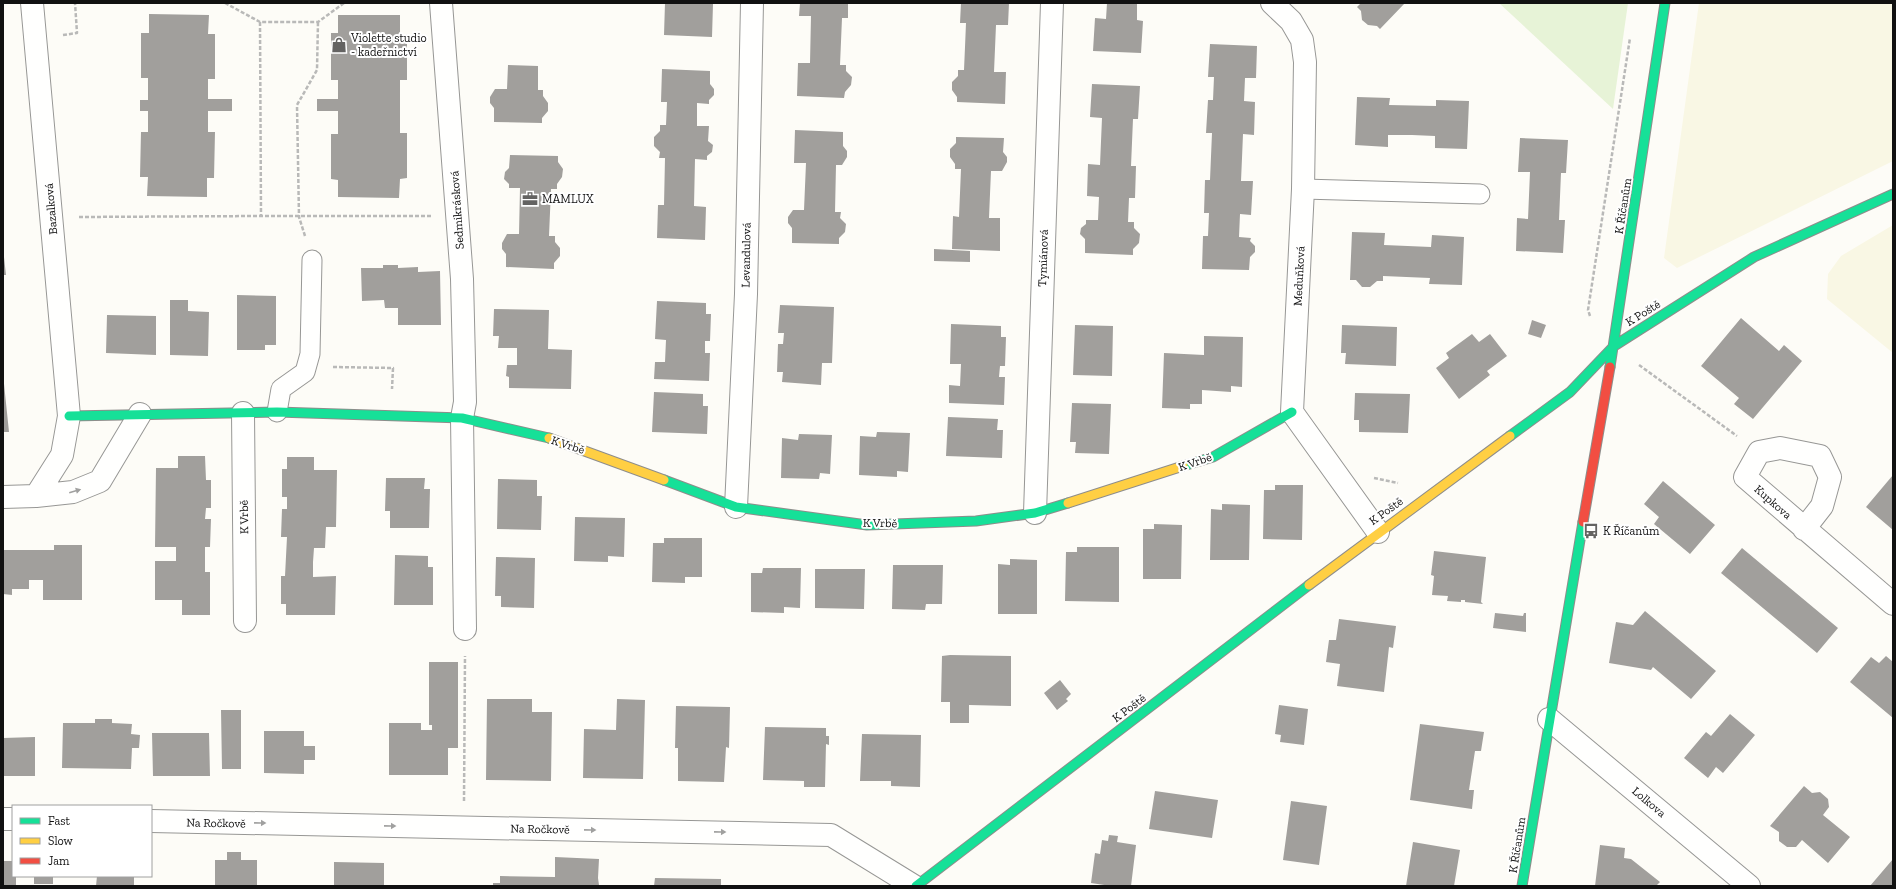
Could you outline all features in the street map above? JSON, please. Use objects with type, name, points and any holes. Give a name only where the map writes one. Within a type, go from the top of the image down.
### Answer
[{"type":"street","name":"Bazalková","points":[[32,3],[69,416]]},
{"type":"street","name":"Sedmikrásková","points":[[441,3],[462,279],[465,402],[462,418]]},
{"type":"street","name":"Levandulová","points":[[736,507],[746,294],[752,3]]},
{"type":"street","name":"Tymiánová","points":[[1035,513],[1052,3]]},
{"type":"street","name":"Meduňková","points":[[1272,3],[1291,21],[1302,40],[1305,62],[1303,189],[1292,412]]},
{"type":"street","name":"K Říčanům","points":[[1522,886],[1549,719],[1614,346],[1665,3]]},
{"type":"street","name":"K Poště","points":[[915,886],[1378,532],[1570,392],[1614,346],[1754,257],[1893,194]]},
{"type":"street","name":"K Vrbě","points":[[69,416],[277,412],[462,418],[557,440],[736,507],[867,525],[976,522],[1035,513],[1213,457],[1292,412]]},
{"type":"street","points":[[1292,412],[1378,532]]},
{"type":"street","name":"K Vrbě","points":[[243,413],[245,621]]},
{"type":"street","points":[[3,497],[36,496],[73,492],[100,481],[140,414]]},
{"type":"street","points":[[36,496],[62,455],[69,416]]},
{"type":"street","points":[[462,418],[465,629]]},
{"type":"street","points":[[1759,452],[1780,448],[1820,456],[1830,477],[1822,506],[1804,529]]},
{"type":"street","name":"Kupkova","points":[[1759,452],[1745,477],[1893,604]]},
{"type":"street","name":"Lolkova","points":[[1549,719],[1749,886]]},
{"type":"street","name":"Na Ročkově","points":[[152,821],[831,834],[915,886]]},
{"type":"lane","points":[[1303,189],[1480,194]]},
{"type":"lane","points":[[277,412],[281,389],[304,372],[310,354],[312,260]]},
{"type":"path","points":[[62,35],[77,33],[75,3]]},
{"type":"path","points":[[226,3],[260,22],[318,22],[344,3]]},
{"type":"path","points":[[260,22],[261,216]]},
{"type":"path","points":[[299,217],[298,105],[317,70],[318,22]]},
{"type":"path","points":[[1592,322],[1588,310],[1630,34]]},
{"type":"path","points":[[76,217],[432,216],[432,208]]},
{"type":"path","points":[[1614,346],[1759,452]]},
{"type":"path","points":[[306,366],[393,368],[392,396]]},
{"type":"path","points":[[1371,478],[1399,484]]},
{"type":"path","points":[[464,827],[465,629]]},
{"type":"shaded area","points":[[1699,3],[1893,3],[1893,161],[1677,268],[1664,258]]},
{"type":"shaded area","points":[[1893,225],[1893,353],[1827,299],[1828,274],[1841,256]]},
{"type":"green space","points":[[1499,3],[1628,3],[1613,109]]},
{"type":"building","points":[[665,3],[713,4],[712,37],[664,35]]},
{"type":"building","points":[[800,3],[848,3],[848,18],[842,18],[840,65],[846,65],[846,71],[852,77],[851,85],[845,92],[844,98],[797,96],[798,63],[810,63],[811,16],[799,16]]},
{"type":"building","points":[[961,3],[1009,3],[1008,25],[996,25],[994,72],[1006,72],[1005,104],[957,102],[957,97],[952,90],[952,82],[958,76],[958,70],[964,70],[966,23],[960,23]]},
{"type":"building","points":[[1107,3],[1137,3],[1137,20],[1143,21],[1141,53],[1093,51],[1095,18],[1106,19]]},
{"type":"building","points":[[1361,3],[1405,3],[1380,29],[1377,26],[1368,25],[1362,20],[1361,11],[1357,7]]},
{"type":"building","points":[[149,14],[209,15],[208,34],[215,34],[215,79],[208,79],[208,99],[232,99],[232,111],[208,111],[208,132],[215,132],[214,178],[207,178],[207,197],[147,196],[148,177],[140,177],[141,132],[148,132],[148,111],[140,111],[140,100],[148,100],[148,78],[141,78],[141,33],[149,33]]},
{"type":"building","points":[[338,15],[400,15],[400,34],[407,34],[407,80],[400,80],[400,133],[407,133],[407,178],[400,179],[399,198],[338,197],[338,180],[331,179],[331,134],[338,134],[338,111],[317,111],[317,99],[338,99],[338,80],[331,80],[331,33],[338,33]]},
{"type":"building","points":[[1210,44],[1257,46],[1256,78],[1245,78],[1244,101],[1255,102],[1254,135],[1243,134],[1241,181],[1253,181],[1251,215],[1240,214],[1239,237],[1251,238],[1250,241],[1255,246],[1255,252],[1250,257],[1249,270],[1202,269],[1203,236],[1208,236],[1209,213],[1204,213],[1205,180],[1210,180],[1212,133],[1206,133],[1208,100],[1213,100],[1214,77],[1208,77]]},
{"type":"building","points":[[508,65],[538,66],[538,90],[543,90],[543,96],[548,103],[548,111],[542,118],[542,123],[494,122],[494,108],[490,103],[490,97],[495,89],[507,89]]},
{"type":"building","points":[[662,69],[710,71],[710,84],[714,89],[714,95],[709,100],[709,104],[697,103],[697,126],[709,126],[708,141],[713,145],[712,152],[707,156],[707,160],[695,159],[694,206],[706,207],[705,240],[657,238],[658,205],[664,205],[665,158],[659,158],[660,152],[654,146],[654,137],[660,131],[660,125],[666,125],[667,102],[661,102]]},
{"type":"building","points":[[1092,84],[1140,86],[1138,119],[1133,119],[1131,166],[1136,166],[1135,198],[1129,198],[1128,222],[1134,222],[1134,228],[1140,234],[1139,243],[1133,249],[1133,255],[1085,253],[1085,239],[1080,234],[1081,228],[1086,224],[1086,220],[1098,220],[1099,197],[1087,196],[1088,164],[1100,165],[1102,118],[1090,117]]},
{"type":"building","points":[[1357,97],[1390,98],[1389,105],[1436,106],[1436,100],[1469,101],[1467,149],[1435,148],[1435,136],[1412,135],[1388,135],[1388,147],[1355,145]]},
{"type":"building","points":[[795,130],[843,132],[843,146],[847,151],[847,157],[842,165],[836,165],[835,212],[841,212],[840,218],[846,224],[845,232],[839,238],[839,244],[792,243],[792,228],[788,223],[788,217],[793,210],[804,210],[806,163],[794,163]]},
{"type":"building","points":[[956,137],[1004,138],[1003,152],[1007,157],[1007,162],[1002,171],[991,171],[989,218],[1000,218],[1000,251],[952,249],[953,216],[959,217],[961,169],[955,169],[955,164],[950,157],[950,149],[956,143]]},
{"type":"building","points":[[1520,138],[1568,140],[1566,173],[1561,173],[1559,220],[1565,220],[1563,253],[1516,251],[1517,218],[1528,219],[1530,172],[1518,172]]},
{"type":"building","points":[[510,155],[558,156],[558,162],[563,169],[562,177],[557,184],[557,189],[551,189],[549,236],[555,236],[555,242],[560,248],[560,256],[554,263],[554,269],[506,267],[506,254],[502,249],[502,243],[507,234],[519,234],[520,188],[509,188],[509,184],[504,179],[505,172],[509,168]]},
{"type":"building","points":[[1352,232],[1385,233],[1384,245],[1431,247],[1432,235],[1464,237],[1462,285],[1429,284],[1430,278],[1383,276],[1383,281],[1377,281],[1370,287],[1362,287],[1356,280],[1350,280]]},
{"type":"building","points":[[3,248],[6,275],[3,275]]},
{"type":"building","points":[[934,249],[970,251],[970,262],[934,261]]},
{"type":"building","points":[[383,265],[398,265],[398,268],[418,267],[418,272],[440,271],[441,325],[398,325],[398,308],[385,308],[384,300],[362,301],[361,268],[383,268]]},
{"type":"building","points":[[237,295],[276,296],[276,345],[265,345],[265,350],[237,350]]},
{"type":"building","points":[[170,300],[188,300],[188,311],[209,312],[208,356],[170,355]]},
{"type":"building","points":[[657,301],[706,303],[706,314],[711,314],[710,341],[705,341],[705,353],[710,353],[709,381],[654,379],[655,362],[665,362],[666,340],[655,339]]},
{"type":"building","points":[[780,305],[834,307],[832,363],[822,363],[821,385],[782,382],[783,372],[777,372],[778,344],[783,344],[784,333],[778,333]]},
{"type":"building","points":[[494,309],[549,310],[548,349],[572,350],[571,389],[509,388],[509,377],[506,376],[507,365],[517,365],[517,348],[498,348],[499,336],[493,336]]},
{"type":"building","points":[[107,315],[156,316],[156,355],[106,353]]},
{"type":"building","points":[[1741,318],[1779,351],[1784,345],[1802,361],[1753,419],[1734,404],[1739,398],[1701,366]]},
{"type":"building","points":[[1532,320],[1546,325],[1541,338],[1528,334]]},
{"type":"building","points":[[951,324],[1001,326],[1001,337],[1006,337],[1005,366],[1000,366],[999,377],[1005,377],[1004,405],[949,403],[949,385],[960,386],[961,364],[950,364]]},
{"type":"building","points":[[1075,325],[1113,326],[1112,376],[1073,375]]},
{"type":"building","points":[[1342,325],[1397,327],[1396,366],[1345,364],[1346,353],[1341,353]]},
{"type":"building","points":[[1472,334],[1479,342],[1490,334],[1507,356],[1487,371],[1490,375],[1459,399],[1436,368],[1449,358],[1446,353]]},
{"type":"building","points":[[1204,336],[1243,337],[1242,387],[1231,386],[1231,392],[1202,390],[1202,404],[1190,404],[1190,409],[1162,408],[1164,353],[1204,355]]},
{"type":"building","points":[[3,374],[9,432],[3,432]]},
{"type":"building","points":[[654,392],[703,394],[703,406],[708,406],[707,434],[652,432]]},
{"type":"building","points":[[1355,393],[1410,394],[1408,433],[1359,432],[1359,420],[1354,420]]},
{"type":"building","points":[[1072,403],[1111,404],[1109,454],[1075,453],[1076,442],[1070,442]]},
{"type":"building","points":[[948,417],[998,419],[997,430],[1003,430],[1002,458],[946,456]]},
{"type":"building","points":[[877,432],[910,433],[908,472],[897,471],[897,477],[859,475],[860,436],[876,437]]},
{"type":"building","points":[[799,434],[832,435],[830,474],[820,473],[819,479],[781,478],[782,438],[798,440]]},
{"type":"building","points":[[178,456],[205,456],[206,480],[211,480],[211,508],[206,508],[205,519],[211,519],[210,547],[205,547],[205,572],[210,572],[210,615],[182,615],[182,600],[155,600],[155,561],[176,561],[176,547],[155,547],[156,468],[178,468]]},
{"type":"building","points":[[287,457],[314,457],[314,470],[337,470],[336,527],[326,527],[325,548],[314,548],[313,562],[313,577],[336,576],[335,615],[286,615],[286,604],[281,604],[281,576],[285,576],[287,537],[281,537],[282,509],[287,509],[287,497],[282,497],[282,469],[287,469]]},
{"type":"building","points":[[1893,475],[1893,530],[1866,507]]},
{"type":"building","points":[[386,478],[425,478],[424,489],[430,489],[429,528],[390,528],[390,511],[385,511]]},
{"type":"building","points":[[498,479],[537,480],[537,496],[542,496],[541,530],[497,529]]},
{"type":"building","points":[[1663,481],[1715,525],[1690,554],[1654,524],[1659,517],[1644,504]]},
{"type":"building","points":[[1275,485],[1303,485],[1302,540],[1263,539],[1264,490],[1275,490]]},
{"type":"building","points":[[1222,504],[1250,505],[1249,560],[1210,560],[1211,509],[1222,510]]},
{"type":"building","points":[[575,517],[625,518],[624,557],[608,556],[608,562],[574,561]]},
{"type":"building","points":[[1154,524],[1182,525],[1181,579],[1143,579],[1143,529],[1154,529]]},
{"type":"building","points":[[664,538],[702,538],[702,577],[685,577],[685,583],[652,582],[653,543],[664,543]]},
{"type":"building","points":[[54,545],[82,545],[82,600],[43,600],[43,580],[29,580],[29,589],[12,589],[12,595],[3,594],[3,550],[54,550]]},
{"type":"building","points":[[1077,547],[1119,547],[1119,602],[1065,601],[1066,552],[1077,552]]},
{"type":"building","points":[[1742,548],[1838,628],[1817,653],[1721,573]]},
{"type":"building","points":[[1434,551],[1486,557],[1481,602],[1483,604],[1465,602],[1465,600],[1461,600],[1461,602],[1447,601],[1448,596],[1432,595],[1434,576],[1431,575]]},
{"type":"building","points":[[395,555],[428,556],[428,567],[433,567],[433,605],[394,605]]},
{"type":"building","points":[[496,557],[535,558],[534,608],[501,607],[501,596],[495,596]]},
{"type":"building","points":[[1010,559],[1037,560],[1037,614],[998,614],[998,564],[1010,565]]},
{"type":"building","points":[[893,565],[943,565],[942,604],[926,604],[925,610],[892,609]]},
{"type":"building","points":[[763,568],[801,568],[800,608],[784,607],[784,613],[751,612],[751,573],[762,573]]},
{"type":"building","points":[[815,569],[865,569],[864,609],[815,608]]},
{"type":"building","points":[[1645,611],[1716,671],[1691,699],[1653,667],[1651,670],[1609,663],[1616,622],[1633,625]]},
{"type":"building","points":[[1495,613],[1523,616],[1524,613],[1526,613],[1526,632],[1493,628]]},
{"type":"building","points":[[1339,619],[1396,626],[1393,648],[1389,647],[1384,692],[1337,686],[1340,664],[1326,662],[1329,640],[1336,640]]},
{"type":"building","points":[[942,656],[1011,656],[1011,706],[969,705],[969,723],[950,723],[950,702],[941,702]]},
{"type":"building","points":[[1886,656],[1893,662],[1893,718],[1850,682],[1871,657],[1879,663]]},
{"type":"building","points":[[429,662],[458,662],[458,748],[448,748],[448,775],[389,775],[389,723],[421,723],[421,730],[432,730],[432,725],[429,725]]},
{"type":"building","points":[[1060,680],[1071,694],[1066,699],[1068,701],[1057,710],[1044,693]]},
{"type":"building","points":[[487,699],[532,699],[532,712],[552,712],[551,781],[486,780]]},
{"type":"building","points":[[617,699],[645,700],[643,779],[583,778],[584,729],[616,730]]},
{"type":"building","points":[[1279,705],[1308,709],[1304,745],[1280,742],[1281,735],[1275,734]]},
{"type":"building","points":[[676,706],[730,707],[729,748],[726,747],[724,782],[678,781],[678,748],[675,748]]},
{"type":"building","points":[[221,710],[241,710],[241,769],[222,769]]},
{"type":"building","points":[[1730,714],[1755,735],[1723,773],[1716,767],[1708,778],[1684,758],[1706,732],[1711,736]]},
{"type":"building","points":[[95,719],[112,719],[112,723],[132,724],[131,734],[140,735],[139,748],[132,748],[131,769],[62,768],[63,723],[95,723]]},
{"type":"building","points":[[1420,724],[1484,732],[1481,751],[1475,751],[1469,790],[1474,790],[1472,809],[1410,800]]},
{"type":"building","points":[[765,727],[826,728],[826,736],[829,736],[829,745],[826,744],[825,787],[804,787],[804,781],[763,780]]},
{"type":"building","points":[[264,731],[304,731],[304,746],[315,746],[315,760],[304,760],[304,774],[264,773]]},
{"type":"building","points":[[152,733],[209,733],[210,776],[153,776]]},
{"type":"building","points":[[862,734],[921,735],[920,787],[891,786],[891,781],[860,781]]},
{"type":"building","points":[[35,737],[35,776],[3,776],[3,738]]},
{"type":"building","points":[[1804,786],[1812,793],[1820,792],[1828,799],[1829,807],[1823,815],[1850,837],[1828,863],[1802,840],[1796,847],[1787,847],[1779,841],[1779,832],[1770,826]]},
{"type":"building","points":[[1155,791],[1218,800],[1212,838],[1149,829]]},
{"type":"building","points":[[1291,801],[1327,806],[1319,865],[1283,860]]},
{"type":"building","points":[[1109,835],[1118,836],[1117,842],[1136,845],[1131,886],[1111,886],[1091,883],[1095,853],[1100,854],[1102,840],[1108,841]]},
{"type":"building","points":[[1413,842],[1460,850],[1454,886],[1406,886]]},
{"type":"building","points":[[1600,845],[1625,848],[1624,858],[1631,859],[1660,882],[1656,886],[1595,886]]},
{"type":"building","points":[[227,852],[241,852],[241,860],[257,860],[257,886],[215,886],[215,860],[227,860]]},
{"type":"building","points":[[555,857],[599,859],[598,878],[599,885],[602,886],[493,886],[493,883],[500,883],[500,876],[555,877]]},
{"type":"building","points":[[1893,859],[1893,886],[1870,886]]},
{"type":"building","points":[[3,861],[12,861],[12,877],[16,877],[16,886],[3,886]]},
{"type":"building","points":[[334,862],[384,863],[384,886],[334,886]]},
{"type":"building","points":[[34,877],[53,877],[53,884],[34,884]]},
{"type":"building","points":[[97,877],[134,877],[134,886],[96,886]]},
{"type":"building","points":[[655,878],[721,879],[721,886],[654,886]]},
{"type":"traffic: fast","points":[[1610,367],[1665,3]]},
{"type":"traffic: fast","points":[[1510,436],[1570,392],[1614,346],[1754,257],[1893,194]]},
{"type":"traffic: fast","points":[[69,416],[277,412],[462,418],[549,438]]},
{"type":"traffic: fast","points":[[1183,466],[1213,457],[1292,412]]},
{"type":"traffic: fast","points":[[664,480],[736,507],[867,525],[976,521],[1035,513],[1068,503]]},
{"type":"traffic: fast","points":[[1522,886],[1583,522]]},
{"type":"traffic: fast","points":[[916,886],[1309,585]]},
{"type":"traffic: slow","points":[[1309,585],[1510,436]]},
{"type":"traffic: slow","points":[[549,438],[664,480]]},
{"type":"traffic: slow","points":[[1068,503],[1183,466]]},
{"type":"traffic: jam","points":[[1583,522],[1610,367]]},
{"type":"place","name":"Violette studio - kadeřnictví","points":[[339,45]]},
{"type":"place","name":"MAMLUX","points":[[530,199]]},
{"type":"place","name":"K Říčanům","points":[[1591,531]]}]
